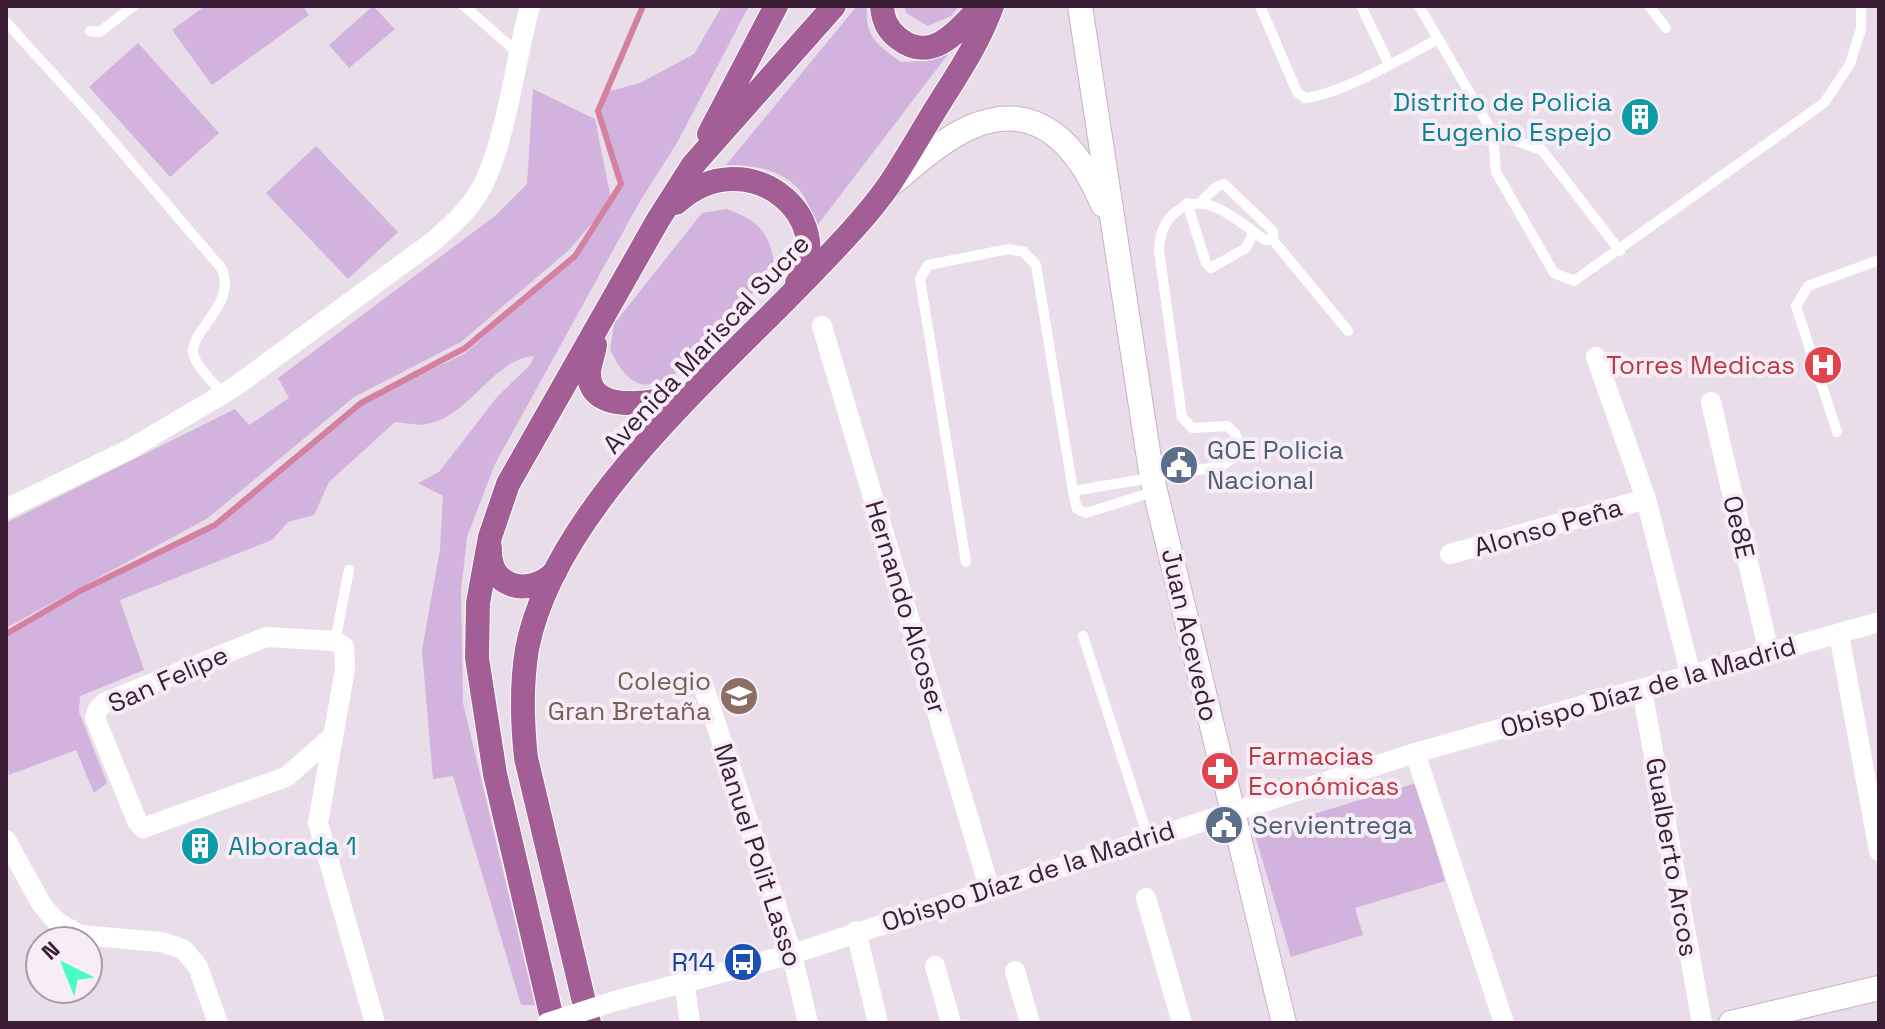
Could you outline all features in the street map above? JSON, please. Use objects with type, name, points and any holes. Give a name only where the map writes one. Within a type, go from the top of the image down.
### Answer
[{"type":"main road","points":[[550,1023],[495,774],[477,658],[478,603],[490,537],[508,484],[658,220],[693,165],[776,6]]},
{"type":"main road","points":[[693,165],[834,6]]},
{"type":"main road","points":[[882,6],[889,29],[901,40],[922,48],[933,47],[952,37],[981,6]]},
{"type":"main road","name":"Avenida Mariscal Sucre","points":[[589,1023],[526,758],[522,720],[528,646],[555,572],[580,528],[690,395],[784,301],[888,186],[951,84],[992,6]]},
{"type":"main road","points":[[658,220],[691,189],[713,179],[737,177],[760,182],[781,194],[796,212],[806,233],[808,258],[801,278],[784,301]]},
{"type":"main road","points":[[600,323],[589,377],[596,392],[605,399],[632,404],[690,395]]},
{"type":"main road","points":[[490,537],[493,568],[510,584],[533,587],[555,572]]},
{"type":"street","points":[[6,509],[130,449],[223,394],[435,240],[464,214],[483,185],[494,156],[530,6]]},
{"type":"street","name":"Juan Acevedo","points":[[1080,6],[1154,485],[1230,811],[1284,1023]]},
{"type":"street","name":"Juan Acevedo","points":[[888,186],[970,128],[995,120],[1035,123],[1066,142],[1082,162],[1118,242]]},
{"type":"street","name":"Hernando Alcoser","points":[[822,326],[989,887]]},
{"type":"street","points":[[1596,357],[1646,499],[1691,676]]},
{"type":"street","name":"Oe8E","points":[[1711,402],[1769,653]]},
{"type":"street","name":"Alonso Peña","points":[[1450,554],[1646,499]]},
{"type":"street","name":"Obispo Díaz de la Madrid","points":[[550,1023],[684,981],[792,954],[989,887],[1415,753],[1879,622]]},
{"type":"street","points":[[1839,634],[1879,851]]},
{"type":"street","name":"San Felipe","points":[[333,736],[286,777],[143,828],[137,821],[95,718],[98,709],[106,702],[266,637],[335,641]]},
{"type":"street","points":[[335,641],[346,653],[318,823],[375,1023]]},
{"type":"street","name":"Manuel Polit Lasso","points":[[704,688],[792,954],[808,1023]]},
{"type":"street","name":"Gualberto Arcos","points":[[1642,690],[1702,1023]]},
{"type":"street","points":[[1415,753],[1504,1023]]},
{"type":"street","points":[[6,840],[42,905],[57,922],[80,935],[161,942],[183,949],[198,967],[218,1023]]},
{"type":"street","points":[[1146,898],[1182,1023]]},
{"type":"street","points":[[856,931],[878,1023]]},
{"type":"street","points":[[935,966],[951,1023]]},
{"type":"street","points":[[1015,971],[1030,1023]]},
{"type":"street","points":[[684,981],[690,1023]]},
{"type":"street","points":[[1731,1023],[1767,1019],[1879,988]]},
{"type":"lane","points":[[90,31],[100,32],[133,6]]},
{"type":"lane","points":[[464,6],[517,52]]},
{"type":"lane","points":[[1260,6],[1300,96],[1318,96],[1438,39]]},
{"type":"lane","points":[[1361,6],[1389,64]]},
{"type":"lane","points":[[1419,6],[1493,133],[1496,172],[1554,273],[1574,281],[1824,103],[1850,64],[1861,29],[1861,6]]},
{"type":"lane","points":[[1649,6],[1666,28]]},
{"type":"lane","points":[[6,22],[105,130],[222,269],[227,288],[219,308],[193,348],[194,358],[223,394]]},
{"type":"lane","points":[[1493,133],[1542,150],[1620,251]]},
{"type":"lane","points":[[966,562],[920,279],[928,265],[1009,249],[1024,252],[1036,265],[1073,491],[1077,509],[1086,513],[1154,485],[1231,462],[1240,445],[1235,433],[1227,426],[1192,428],[1182,417],[1159,250],[1160,235],[1169,218],[1187,203],[1202,201],[1216,187],[1224,184],[1273,231],[1273,240]]},
{"type":"lane","points":[[1202,201],[1273,240],[1348,331]]},
{"type":"lane","points":[[1187,203],[1206,263],[1211,268],[1246,248],[1254,232]]},
{"type":"lane","points":[[1837,432],[1796,306],[1808,286],[1879,260]]},
{"type":"lane","points":[[1073,491],[1154,485]]},
{"type":"lane","points":[[335,641],[349,570]]},
{"type":"lane","points":[[1083,636],[1148,837]]},
{"type":"shaded area","points":[[205,6],[303,6],[309,15],[212,85],[172,30]]},
{"type":"shaded area","points":[[373,6],[395,29],[349,68],[329,45]]},
{"type":"shaded area","points":[[722,6],[749,6],[678,141],[639,203],[495,464],[467,537],[461,591],[463,703],[535,1005],[521,1005],[453,776],[433,779],[422,650],[440,549],[443,496],[418,483],[439,472],[497,397],[530,365],[534,356],[519,359],[506,367],[456,411],[442,419],[423,425],[395,422],[329,482],[314,515],[288,522],[272,540],[120,600],[144,670],[80,696],[79,712],[107,783],[94,793],[76,750],[9,775],[6,759],[6,634],[79,592],[215,525],[361,403],[464,354],[575,256],[606,207],[569,250],[461,342],[354,397],[208,518],[6,628],[6,523],[235,409],[249,425],[289,398],[278,378],[495,216],[527,184],[533,89],[595,119],[611,199],[621,184],[600,118],[607,92],[640,83],[694,54]]},
{"type":"shaded area","points":[[857,6],[867,6],[868,25],[874,39],[901,62],[926,61],[949,53],[813,231],[806,199],[786,178],[758,168],[726,165]]},
{"type":"shaded area","points":[[904,6],[959,6],[951,16],[928,26],[906,13]]},
{"type":"shaded area","points":[[138,43],[219,133],[170,177],[89,87]]},
{"type":"shaded area","points":[[316,146],[398,232],[348,279],[266,193]]},
{"type":"shaded area","points":[[727,209],[761,229],[770,245],[774,266],[712,341],[692,360],[673,375],[654,383],[638,383],[621,369],[610,350],[614,324],[702,213]]},
{"type":"shaded area","points":[[1416,783],[1445,881],[1355,908],[1363,935],[1291,957],[1254,832]]},
{"type":"waterway","points":[[6,634],[80,591],[215,525],[361,403],[465,348],[575,256],[621,184],[598,111],[643,6]]},
{"type":"place","name":"Distrito de Policia Eugenio Espejo","points":[[1640,117]]},
{"type":"place","name":"Torres Medicas","points":[[1823,365]]},
{"type":"place","name":"GOE Policia Nacional","points":[[1179,465]]},
{"type":"place","name":"Colegio Gran Bretaña","points":[[739,696]]},
{"type":"place","name":"Farmacias Económicas","points":[[1220,771]]},
{"type":"place","name":"Servientrega","points":[[1224,825]]},
{"type":"place","name":"Alborada 1","points":[[200,846]]},
{"type":"place","name":"R14","points":[[743,962]]}]
